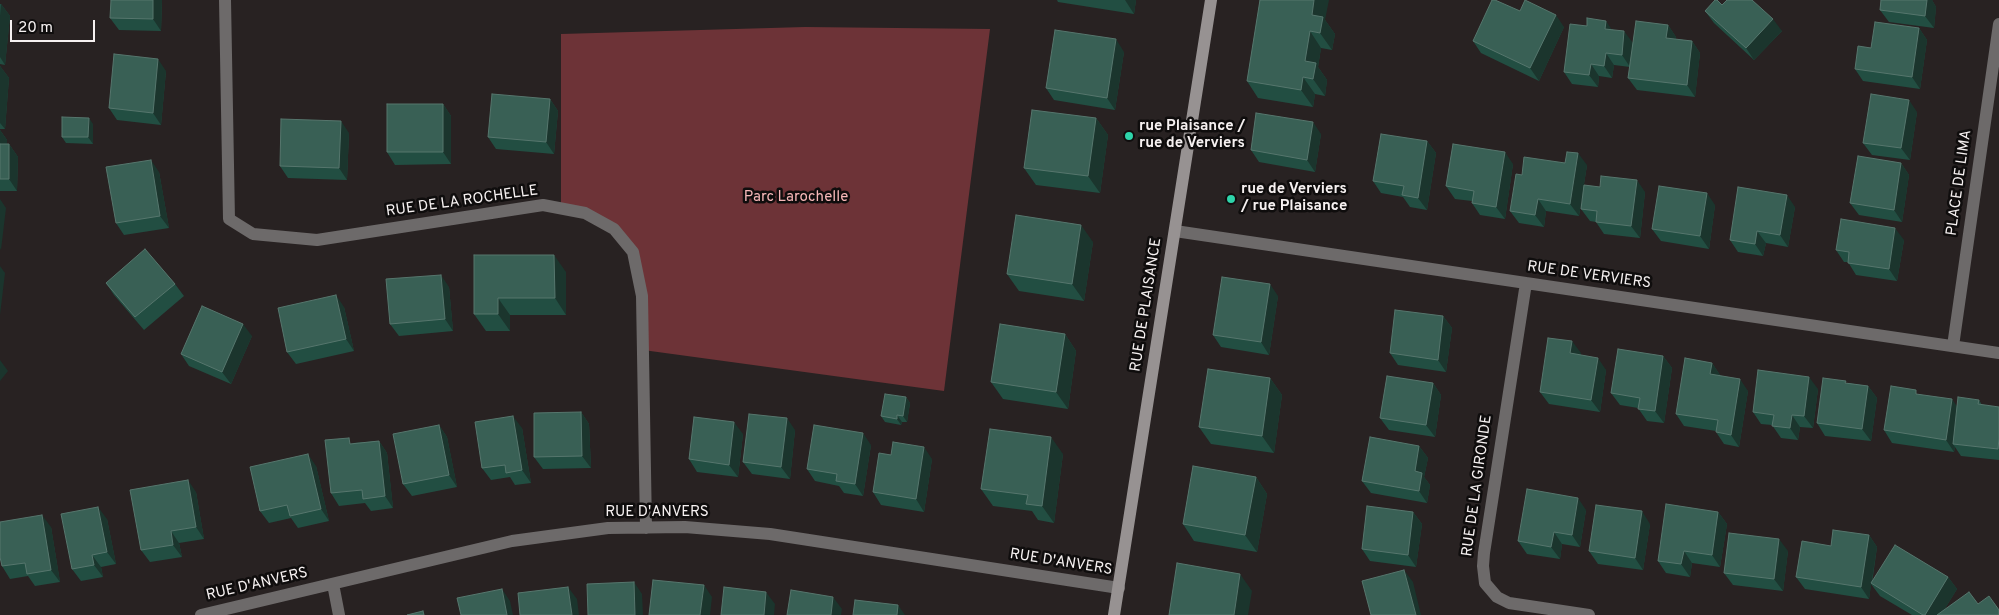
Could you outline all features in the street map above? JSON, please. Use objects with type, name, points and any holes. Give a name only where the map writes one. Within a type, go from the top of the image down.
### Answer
[{"type":"street","name":"RUE DE LA ROCHELLE","points":[[225,0],[229,219],[253,234],[317,240],[543,205],[585,213],[614,229],[633,252],[642,296],[646,528]]},
{"type":"street","name":"RUE DE PLAISANCE","points":[[1114,615],[1211,0]]},
{"type":"street","name":"PLACE DE LIMA","points":[[1953,346],[1999,24]]},
{"type":"street","name":"RUE DE VERVIERS","points":[[1175,231],[1999,353]]},
{"type":"street","name":"RUE DE LA GIRONDE","points":[[1526,283],[1484,553],[1483,566],[1486,583],[1497,597],[1509,603],[1589,615]]},
{"type":"street","name":"RUE D'ANVERS","points":[[201,615],[512,541],[608,528],[685,527],[770,534],[1119,588]]},
{"type":"street","points":[[333,584],[339,615]]},
{"type":"green space","name":"Parc Larochelle","points":[[805,27],[990,29],[944,391],[643,350],[633,252],[614,229],[561,209],[561,34]]},
{"type":"building","points":[[111,0],[153,0],[153,19],[110,18]]},
{"type":"building","points":[[1260,0],[1314,0],[1312,15],[1323,17],[1320,33],[1310,31],[1305,61],[1316,63],[1313,79],[1303,77],[1301,90],[1247,81]]},
{"type":"building","points":[[1492,0],[1520,11],[1525,0],[1556,15],[1530,68],[1473,41]]},
{"type":"building","points":[[1715,0],[1722,5],[1727,0],[1752,0],[1773,19],[1746,48],[1705,11]]},
{"type":"building","points":[[1881,0],[1927,0],[1925,16],[1880,10]]},
{"type":"building","points":[[1587,18],[1606,21],[1605,29],[1624,31],[1622,55],[1606,53],[1604,66],[1591,64],[1589,75],[1564,72],[1570,24],[1587,26]]},
{"type":"building","points":[[1636,21],[1668,25],[1666,38],[1692,41],[1687,85],[1628,78]]},
{"type":"building","points":[[1875,22],[1919,28],[1912,77],[1855,69],[1858,46],[1871,48]]},
{"type":"building","points":[[1055,30],[1116,39],[1107,98],[1046,88]]},
{"type":"building","points":[[114,54],[158,59],[153,113],[109,108]]},
{"type":"building","points":[[492,94],[550,99],[546,142],[488,137]]},
{"type":"building","points":[[1871,94],[1909,100],[1901,148],[1863,143]]},
{"type":"building","points":[[387,104],[443,104],[443,152],[387,152]]},
{"type":"building","points":[[1032,110],[1096,118],[1088,176],[1024,168]]},
{"type":"building","points":[[1256,113],[1313,122],[1307,160],[1251,150]]},
{"type":"building","points":[[62,117],[89,118],[88,137],[62,137]]},
{"type":"building","points":[[281,119],[341,121],[339,168],[280,166]]},
{"type":"building","points":[[1381,134],[1427,141],[1418,198],[1402,195],[1404,186],[1373,181]]},
{"type":"building","points":[[0,144],[9,144],[9,179],[0,179]]},
{"type":"building","points":[[1453,144],[1505,152],[1496,207],[1472,203],[1474,191],[1446,186]]},
{"type":"building","points":[[1567,152],[1578,153],[1570,204],[1538,199],[1535,215],[1510,211],[1516,174],[1522,175],[1524,157],[1565,163]]},
{"type":"building","points":[[1858,156],[1901,163],[1894,210],[1850,203]]},
{"type":"building","points":[[151,160],[160,216],[116,223],[106,167]]},
{"type":"building","points":[[1601,176],[1637,180],[1631,226],[1596,222],[1597,211],[1581,209],[1584,185],[1600,187]]},
{"type":"building","points":[[1659,186],[1707,193],[1700,236],[1652,229]]},
{"type":"building","points":[[1738,187],[1787,195],[1780,235],[1757,231],[1755,244],[1730,240]]},
{"type":"building","points":[[1016,215],[1081,225],[1072,284],[1007,274]]},
{"type":"building","points":[[1841,219],[1895,228],[1889,269],[1848,263],[1849,252],[1836,250]]},
{"type":"building","points":[[145,249],[175,284],[135,317],[106,283]]},
{"type":"building","points":[[474,255],[554,255],[555,298],[498,298],[498,314],[474,314]]},
{"type":"building","points":[[441,275],[445,319],[390,324],[386,279]]},
{"type":"building","points":[[1222,277],[1270,284],[1261,342],[1213,335]]},
{"type":"building","points":[[336,295],[346,339],[287,352],[278,308]]},
{"type":"building","points":[[202,306],[243,324],[222,372],[181,354]]},
{"type":"building","points":[[1395,310],[1443,316],[1438,360],[1390,353]]},
{"type":"building","points":[[1000,324],[1065,334],[1056,392],[991,382]]},
{"type":"building","points":[[1548,338],[1572,341],[1570,353],[1598,358],[1591,400],[1540,392]]},
{"type":"building","points":[[1618,349],[1663,356],[1655,411],[1638,409],[1640,398],[1611,393]]},
{"type":"building","points":[[1685,358],[1712,363],[1710,374],[1740,379],[1731,435],[1716,432],[1718,420],[1676,414]]},
{"type":"building","points":[[1208,369],[1270,378],[1262,436],[1199,427]]},
{"type":"building","points":[[1758,370],[1809,377],[1804,416],[1792,415],[1790,428],[1772,426],[1774,415],[1753,412]]},
{"type":"building","points":[[1387,376],[1433,383],[1426,425],[1380,418]]},
{"type":"building","points":[[1823,378],[1868,386],[1862,429],[1817,423]]},
{"type":"building","points":[[1891,386],[1916,390],[1916,394],[1952,399],[1946,440],[1884,430]]},
{"type":"building","points":[[885,394],[906,397],[903,416],[897,415],[897,419],[881,416]]},
{"type":"building","points":[[1958,397],[1979,400],[1978,404],[1999,407],[1998,449],[1953,444]]},
{"type":"building","points":[[581,412],[582,456],[534,457],[534,413]]},
{"type":"building","points":[[749,414],[787,418],[781,467],[743,462]]},
{"type":"building","points":[[513,416],[522,470],[506,473],[505,465],[482,468],[475,422]]},
{"type":"building","points":[[694,417],[734,422],[729,465],[689,459]]},
{"type":"building","points":[[439,425],[449,475],[403,484],[393,434]]},
{"type":"building","points":[[814,425],[863,433],[855,484],[836,481],[837,474],[807,469]]},
{"type":"building","points":[[990,429],[1051,437],[1042,506],[1026,504],[1028,495],[981,489]]},
{"type":"building","points":[[1370,437],[1419,446],[1415,471],[1422,473],[1419,491],[1362,481]]},
{"type":"building","points":[[349,438],[350,444],[379,441],[385,496],[363,499],[362,490],[331,493],[325,440]]},
{"type":"building","points":[[893,442],[924,447],[916,499],[873,492],[879,453],[891,455]]},
{"type":"building","points":[[308,454],[321,509],[290,516],[287,505],[260,511],[250,467]]},
{"type":"building","points":[[1193,466],[1256,477],[1245,535],[1183,524]]},
{"type":"building","points":[[188,480],[196,527],[171,531],[173,545],[141,550],[130,490]]},
{"type":"building","points":[[1527,489],[1578,498],[1572,535],[1554,532],[1551,547],[1518,541]]},
{"type":"building","points":[[1666,504],[1718,512],[1712,555],[1684,551],[1681,564],[1658,561]]},
{"type":"building","points":[[1596,505],[1642,511],[1635,558],[1589,551]]},
{"type":"building","points":[[1367,506],[1413,512],[1408,555],[1362,549]]},
{"type":"building","points":[[98,507],[107,552],[92,555],[94,565],[72,569],[61,514]]},
{"type":"building","points":[[42,515],[51,570],[27,574],[25,563],[2,566],[0,557],[0,522]]},
{"type":"building","points":[[1833,530],[1869,535],[1861,587],[1796,577],[1802,541],[1831,546]]},
{"type":"building","points":[[1729,533],[1779,539],[1774,579],[1724,573]]},
{"type":"building","points":[[1895,545],[1948,577],[1925,615],[1871,583]]},
{"type":"building","points":[[1177,563],[1240,574],[1234,615],[1169,615]]},
{"type":"building","points":[[1404,570],[1416,615],[1371,615],[1362,581]]},
{"type":"building","points":[[653,580],[704,585],[700,615],[649,615]]},
{"type":"building","points":[[634,582],[635,615],[588,615],[587,584]]},
{"type":"building","points":[[568,587],[572,615],[520,615],[518,593]]},
{"type":"building","points":[[724,587],[766,592],[764,615],[721,615]]},
{"type":"building","points":[[502,589],[507,615],[461,615],[457,598]]},
{"type":"building","points":[[791,590],[833,597],[831,615],[787,615]]},
{"type":"building","points":[[1969,592],[1978,604],[1989,596],[1999,610],[1999,615],[1937,615]]},
{"type":"building","points":[[855,600],[898,605],[897,615],[853,615]]},
{"type":"building","points":[[423,611],[424,615],[407,615]]},
{"type":"place","name":"rue Plaisance / rue de Verviers","points":[[1129,136]]},
{"type":"place","name":"rue de Verviers / rue Plaisance","points":[[1231,199]]}]
